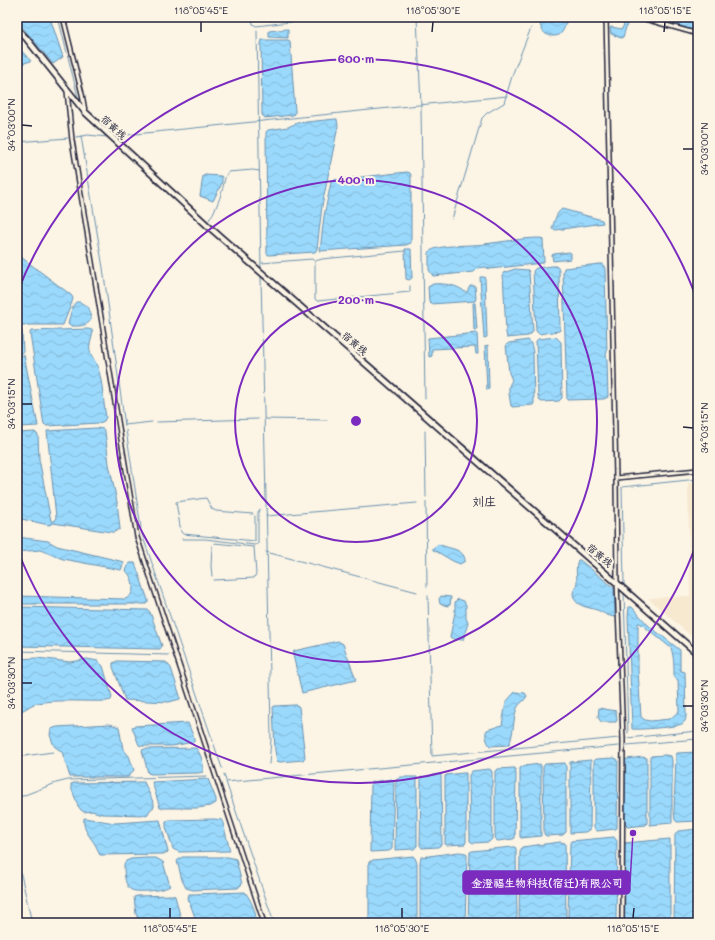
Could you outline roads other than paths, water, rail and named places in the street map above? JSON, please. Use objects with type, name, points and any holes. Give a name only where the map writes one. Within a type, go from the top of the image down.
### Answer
[{"type":"main road","name":"宿黄线","points":[[17,29],[26,38],[85,112],[212,230],[698,654]]},
{"type":"street","points":[[63,17],[85,112]]},
{"type":"street","points":[[606,17],[617,582],[623,739],[622,923]]},
{"type":"street","points":[[638,17],[698,34]]},
{"type":"street","points":[[67,89],[72,140],[137,537],[264,923]]},
{"type":"street","points":[[616,478],[698,470]]},
{"type":"water","points":[[540,17],[567,17],[561,34],[552,36],[546,34],[542,30]]},
{"type":"water","points":[[627,17],[629,18],[623,37],[621,38],[611,34],[610,28],[622,29]]},
{"type":"water","points":[[645,17],[698,17],[698,32]]},
{"type":"water","points":[[50,18],[63,57],[53,64],[18,22],[20,20]]},
{"type":"water","points":[[288,29],[288,38],[269,37],[269,31]]},
{"type":"water","points":[[262,40],[290,41],[295,111],[295,114],[293,115],[265,118],[262,115]]},
{"type":"water","points":[[17,46],[31,61],[17,65]]},
{"type":"water","points":[[337,119],[338,126],[322,206],[317,249],[315,252],[267,254],[266,132],[268,130],[288,127],[297,123]]},
{"type":"water","points":[[407,172],[410,173],[411,176],[411,243],[406,245],[320,251],[324,216],[331,182],[334,180]]},
{"type":"water","points":[[203,176],[222,177],[222,183],[213,201],[200,196]]},
{"type":"water","points":[[562,209],[602,220],[603,223],[556,230],[552,229],[557,215]]},
{"type":"water","points":[[541,238],[543,240],[544,262],[542,263],[490,269],[485,267],[478,268],[474,272],[433,276],[429,270],[429,252],[433,249]]},
{"type":"water","points":[[405,249],[411,249],[412,278],[409,280],[406,279]]},
{"type":"water","points":[[569,252],[571,253],[571,259],[553,261],[552,255]]},
{"type":"water","points":[[17,254],[73,298],[63,325],[17,324]]},
{"type":"water","points":[[603,264],[605,269],[608,397],[604,399],[567,400],[564,268]]},
{"type":"water","points":[[556,266],[559,269],[560,330],[539,334],[536,331],[533,271],[536,268]]},
{"type":"water","points":[[515,269],[528,270],[529,272],[533,331],[528,336],[507,338],[503,273]]},
{"type":"water","points":[[480,277],[485,278],[487,337],[484,338]]},
{"type":"water","points":[[433,284],[450,285],[465,292],[467,292],[470,286],[475,286],[475,301],[431,304],[429,302],[428,287]]},
{"type":"water","points":[[76,302],[80,302],[89,308],[91,320],[84,325],[70,326],[68,324],[70,315]]},
{"type":"water","points":[[473,303],[475,303],[477,330],[474,330]]},
{"type":"water","points":[[17,329],[21,329],[22,332],[23,353],[17,353]]},
{"type":"water","points":[[92,330],[90,351],[100,374],[106,417],[104,421],[99,423],[47,426],[44,424],[43,419],[30,333],[31,331]]},
{"type":"water","points":[[477,333],[478,354],[476,354],[475,347],[432,349],[432,356],[429,357],[428,338]]},
{"type":"water","points":[[556,337],[561,342],[562,398],[559,401],[542,402],[538,396],[536,341],[538,339]]},
{"type":"water","points":[[528,340],[531,344],[533,352],[534,403],[533,405],[513,407],[511,406],[509,394],[509,386],[512,380],[509,373],[506,345],[509,343]]},
{"type":"water","points":[[488,345],[489,389],[487,390],[485,346]]},
{"type":"water","points":[[24,355],[38,426],[20,427],[17,409],[17,356]]},
{"type":"water","points":[[96,428],[103,429],[105,432],[120,529],[111,532],[53,523],[49,525],[17,518],[17,433],[35,432],[38,435],[39,459],[51,521],[55,521],[56,517],[47,431]]},
{"type":"water","points":[[17,537],[48,541],[57,546],[124,562],[121,570],[63,559],[40,550],[17,552]]},
{"type":"water","points":[[439,544],[459,551],[464,557],[465,561],[460,564],[433,550],[433,548]]},
{"type":"water","points":[[578,560],[580,560],[614,588],[615,617],[582,606],[576,602],[573,594],[577,584],[576,568]]},
{"type":"water","points":[[129,563],[135,563],[148,600],[146,604],[17,604],[17,596],[125,599],[129,597],[133,590],[131,578],[126,571]]},
{"type":"water","points":[[441,596],[451,597],[450,605],[440,604],[439,599]]},
{"type":"water","points":[[458,599],[464,601],[466,605],[466,618],[468,623],[463,640],[453,639],[450,637],[455,612],[455,602]]},
{"type":"water","points":[[17,607],[148,610],[162,646],[160,649],[157,649],[17,646]]},
{"type":"water","points":[[629,607],[632,607],[648,625],[680,650],[680,669],[681,671],[685,672],[686,717],[682,724],[657,728],[632,729],[628,616]],"holes":[[[638,623],[640,623],[671,648],[674,677],[678,680],[679,711],[670,719],[650,721],[641,717],[638,670]]]},
{"type":"water","points":[[338,641],[343,644],[356,680],[302,693],[293,655],[294,651]]},
{"type":"water","points":[[37,658],[70,662],[87,659],[98,661],[103,666],[112,697],[111,700],[37,703],[17,712],[17,659]]},
{"type":"water","points":[[117,661],[166,662],[171,668],[180,699],[169,702],[125,700],[113,667],[113,663]]},
{"type":"water","points":[[515,692],[525,693],[527,696],[517,708],[509,745],[490,746],[486,738],[486,732],[487,730],[502,725],[506,702]]},
{"type":"water","points":[[297,705],[299,707],[305,757],[303,760],[280,762],[277,761],[275,751],[273,707]]},
{"type":"water","points":[[599,708],[616,711],[616,722],[601,722],[598,717]]},
{"type":"water","points":[[188,723],[194,738],[194,742],[172,746],[141,746],[139,745],[132,727],[135,726]]},
{"type":"water","points":[[110,724],[119,727],[123,749],[129,756],[134,770],[128,777],[70,777],[62,752],[54,746],[50,735],[51,729],[57,727]]},
{"type":"water","points":[[196,748],[202,759],[203,772],[148,773],[142,750]]},
{"type":"water","points":[[698,752],[698,821],[677,822],[675,820],[674,812],[676,755],[677,753]]},
{"type":"water","points":[[651,756],[671,756],[672,760],[672,823],[650,825],[650,758]]},
{"type":"water","points":[[642,757],[647,758],[647,823],[646,825],[627,827],[625,822],[625,760]]},
{"type":"water","points":[[614,758],[618,761],[617,828],[615,829],[597,831],[594,828],[594,760]]},
{"type":"water","points":[[591,760],[590,830],[585,832],[570,833],[570,762]]},
{"type":"water","points":[[565,763],[566,832],[563,835],[546,836],[544,834],[543,767],[545,764]]},
{"type":"water","points":[[540,764],[541,836],[521,838],[520,768]]},
{"type":"water","points":[[515,768],[515,838],[498,841],[496,840],[495,836],[495,771],[498,769]]},
{"type":"water","points":[[489,769],[492,772],[492,839],[489,842],[473,843],[470,841],[469,775],[472,771]]},
{"type":"water","points":[[466,773],[466,842],[465,844],[447,845],[445,844],[445,776]]},
{"type":"water","points":[[441,774],[442,844],[438,847],[422,848],[420,845],[421,777]]},
{"type":"water","points":[[401,777],[417,777],[417,846],[414,849],[395,850],[396,780]]},
{"type":"water","points":[[208,779],[216,799],[216,803],[210,806],[197,808],[160,808],[152,782]]},
{"type":"water","points":[[392,779],[394,783],[392,849],[389,851],[370,852],[371,782]]},
{"type":"water","points":[[144,782],[154,804],[154,807],[147,815],[102,814],[92,811],[84,812],[78,806],[71,787],[71,784],[74,783]]},
{"type":"water","points":[[84,818],[115,823],[160,820],[168,852],[163,854],[100,855],[87,833],[84,826]]},
{"type":"water","points":[[169,820],[222,820],[230,851],[179,852],[173,849],[166,827],[166,822]]},
{"type":"water","points":[[698,829],[698,867],[694,923],[674,923],[675,835],[678,831]]},
{"type":"water","points":[[614,837],[617,841],[616,923],[519,923],[520,852],[522,847],[560,842],[565,843],[567,918],[571,841]]},
{"type":"water","points":[[670,839],[670,923],[624,923],[624,843]]},
{"type":"water","points":[[515,847],[517,916],[515,923],[468,923],[470,852]]},
{"type":"water","points":[[459,852],[466,853],[467,855],[465,923],[420,923],[421,857]]},
{"type":"water","points":[[413,856],[417,863],[417,923],[369,923],[369,862],[373,860]]},
{"type":"water","points":[[182,857],[228,857],[236,859],[242,884],[238,888],[193,890],[186,888],[182,880],[177,861]]},
{"type":"water","points":[[156,858],[163,862],[170,886],[150,891],[138,891],[128,887],[125,877],[124,864],[126,861],[131,859]]},
{"type":"water","points":[[245,892],[256,915],[256,923],[197,923],[188,898],[189,894]]},
{"type":"water","points":[[175,896],[182,923],[140,923],[136,914],[134,897]]},
{"type":"waterway","points":[[58,17],[78,97]]},
{"type":"waterway","points":[[252,17],[253,24],[256,26],[332,17]]},
{"type":"waterway","points":[[417,17],[421,105],[425,399]]},
{"type":"waterway","points":[[510,17],[525,20],[533,17]]},
{"type":"waterway","points":[[452,219],[482,118],[487,113],[504,103],[513,73],[531,28]]},
{"type":"waterway","points":[[257,31],[261,269]]},
{"type":"waterway","points":[[116,136],[507,96]]},
{"type":"waterway","points":[[76,137],[88,135],[107,137]]},
{"type":"waterway","points":[[81,136],[103,268],[125,426]]},
{"type":"waterway","points":[[17,142],[68,138]]},
{"type":"waterway","points":[[209,220],[218,202],[228,172],[259,171]]},
{"type":"waterway","points":[[405,251],[322,259],[315,261],[315,299],[317,301],[410,292],[410,286]]},
{"type":"waterway","points":[[262,263],[312,259],[314,261]]},
{"type":"waterway","points":[[261,277],[270,676],[271,740],[269,764]]},
{"type":"waterway","points":[[157,422],[258,419]]},
{"type":"waterway","points":[[264,419],[327,420]]},
{"type":"waterway","points":[[125,425],[152,422]]},
{"type":"waterway","points":[[126,430],[141,528]]},
{"type":"waterway","points":[[425,431],[426,497]]},
{"type":"waterway","points":[[624,584],[622,487],[698,479]]},
{"type":"waterway","points":[[253,514],[216,511],[212,509],[206,498],[176,502],[181,532],[183,534],[255,541],[255,516]]},
{"type":"waterway","points":[[426,502],[427,587]]},
{"type":"waterway","points":[[266,516],[417,503]]},
{"type":"waterway","points":[[182,539],[205,539],[255,545],[258,544],[258,512],[260,509]]},
{"type":"waterway","points":[[142,534],[222,768]]},
{"type":"waterway","points":[[212,576],[212,545],[214,543],[254,547],[256,574],[254,578],[214,580]]},
{"type":"waterway","points":[[266,552],[417,592]]},
{"type":"waterway","points":[[624,592],[628,733]]},
{"type":"waterway","points":[[428,596],[432,756],[619,738]]},
{"type":"waterway","points":[[17,651],[169,655]]},
{"type":"waterway","points":[[627,738],[698,731]]},
{"type":"waterway","points":[[627,745],[698,739]]},
{"type":"waterway","points":[[274,923],[226,782],[619,746]]},
{"type":"waterway","points":[[17,757],[53,752]]},
{"type":"waterway","points":[[224,774],[226,781]]},
{"type":"waterway","points":[[17,798],[68,780],[207,776]]},
{"type":"waterway","points":[[17,857],[32,923]]},
{"type":"waterway","points":[[17,922],[32,922]]},
{"type":"place","name":"金澄福生物科技(宿迁)有限公司","points":[[633,833]]},
{"type":"district","name":"刘庄","points":[[484,502]]}]
